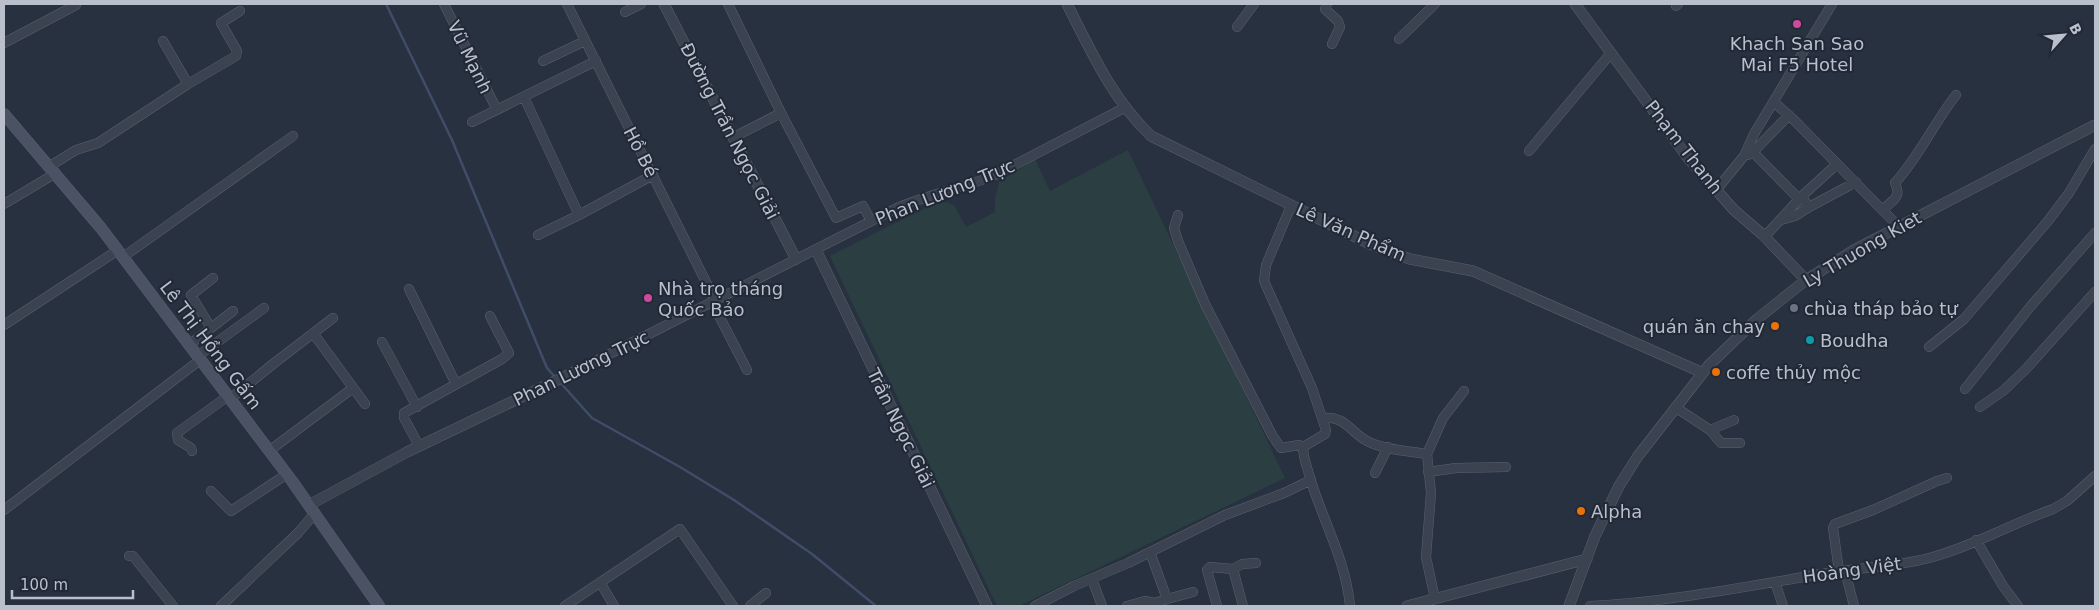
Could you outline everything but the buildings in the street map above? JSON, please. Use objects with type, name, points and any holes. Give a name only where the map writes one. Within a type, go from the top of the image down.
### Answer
[{"type":"main road","name":"Lê Thị Hồng Gấm","points":[[5,118],[53,170],[120,253],[287,474],[379,606]]},
{"type":"street","name":"Vũ Mạnh","points":[[444,4],[497,110]]},
{"type":"street","name":"Hồ Bé","points":[[567,4],[715,300],[717,312],[747,370]]},
{"type":"street","points":[[625,12],[641,4]]},
{"type":"street","name":"Đường Trần Ngọc Giải","points":[[664,4],[796,259]]},
{"type":"street","points":[[728,4],[781,113],[836,218],[862,206],[871,222]]},
{"type":"street","name":"Lê Văn Phẩm","points":[[1067,4],[1112,91],[1124,108],[1151,136],[1379,248],[1410,259],[1473,270],[1703,373]]},
{"type":"street","points":[[1237,27],[1254,4]]},
{"type":"street","points":[[1327,4],[1325,9],[1338,21],[1340,26],[1332,44]]},
{"type":"street","points":[[1399,39],[1435,4]]},
{"type":"street","name":"Phạm Thanh","points":[[1575,4],[1688,158],[1734,210],[1763,235],[1806,280]]},
{"type":"street","points":[[1750,150],[1754,134],[1832,4]]},
{"type":"street","points":[[4,43],[76,5]]},
{"type":"street","points":[[4,204],[53,170],[80,148],[98,143],[237,54],[221,23],[240,11]]},
{"type":"street","points":[[163,41],[188,84]]},
{"type":"street","points":[[543,60],[585,41]]},
{"type":"street","points":[[1529,151],[1611,53]]},
{"type":"street","points":[[472,122],[596,62]]},
{"type":"street","points":[[1883,210],[1898,195],[1899,190],[1895,183],[1905,172],[1940,116],[1956,95]]},
{"type":"street","points":[[524,97],[579,215]]},
{"type":"street","points":[[1774,102],[1899,227]]},
{"type":"street","name":"Phan Lương Trực","points":[[312,509],[419,446],[536,392],[796,259],[920,198],[975,183],[995,175],[1124,108]]},
{"type":"street","points":[[734,137],[781,113]]},
{"type":"street","points":[[1717,189],[1744,156],[1789,115]]},
{"type":"street","name":"Ly Thuong Kiet","points":[[1569,606],[1595,536],[1619,486],[1638,456],[1703,373],[1757,319],[1806,280],[1854,250],[2095,125]]},
{"type":"street","points":[[4,325],[40,299],[120,253],[293,136]]},
{"type":"street","points":[[1929,347],[1964,319],[2048,221],[2069,193],[2095,149]]},
{"type":"street","points":[[1750,150],[1810,206]]},
{"type":"street","points":[[1763,235],[1781,220],[1785,213],[1837,164]]},
{"type":"street","points":[[538,235],[653,175]]},
{"type":"street","points":[[1781,220],[1795,216],[1856,182]]},
{"type":"street","points":[[1178,215],[1174,228],[1178,241],[1206,304],[1272,435],[1281,448],[1300,445],[1303,447],[1326,432],[1312,388],[1264,281],[1266,265],[1291,206]]},
{"type":"street","points":[[1964,389],[2095,232]]},
{"type":"street","name":"Trần Ngọc Giải","points":[[816,250],[987,606]]},
{"type":"street","points":[[210,328],[190,296],[213,278]]},
{"type":"street","points":[[408,289],[456,384]]},
{"type":"street","points":[[1980,407],[2003,391],[2026,369],[2095,292]]},
{"type":"street","points":[[4,510],[264,308]]},
{"type":"street","points":[[189,345],[233,311]]},
{"type":"street","points":[[419,446],[403,416],[509,354],[490,316]]},
{"type":"street","points":[[192,451],[191,448],[178,440],[177,433],[229,397],[333,318]]},
{"type":"street","points":[[313,333],[365,404]]},
{"type":"street","points":[[382,342],[417,407]]},
{"type":"street","points":[[269,450],[353,388]]},
{"type":"street","points":[[1436,599],[1426,557],[1431,493],[1427,454],[1443,418],[1464,391]]},
{"type":"street","points":[[1676,407],[1710,430],[1721,443],[1740,443]]},
{"type":"street","points":[[1322,418],[1338,418],[1368,442],[1427,454]]},
{"type":"street","points":[[1710,430],[1734,420]]},
{"type":"street","points":[[1303,447],[1316,496],[1343,564],[1350,606]]},
{"type":"street","points":[[1375,473],[1388,447]]},
{"type":"street","points":[[1428,472],[1456,468],[1506,467]]},
{"type":"street","points":[[211,491],[231,511],[287,474]]},
{"type":"street","name":"Hoàng Việt","points":[[1590,606],[1624,604],[1842,571],[1892,566],[1929,558],[2067,501],[2095,476]]},
{"type":"street","points":[[1854,606],[1842,571],[1833,528],[1835,524],[1873,510],[1937,480],[1947,478]]},
{"type":"street","points":[[1035,606],[1225,515],[1284,493],[1311,480]]},
{"type":"street","points":[[221,606],[298,533],[312,509]]},
{"type":"street","points":[[565,606],[680,529],[733,606]]},
{"type":"street","points":[[1976,540],[2003,586],[2018,606]]},
{"type":"street","points":[[1150,552],[1167,598]]},
{"type":"street","points":[[129,556],[133,556],[173,606]]},
{"type":"street","points":[[1407,606],[1419,605],[1587,559]]},
{"type":"street","points":[[1217,606],[1207,570],[1210,567],[1218,566],[1233,569],[1242,564],[1256,563]]},
{"type":"street","points":[[1233,569],[1243,606]]},
{"type":"street","points":[[1092,579],[1102,606]]},
{"type":"street","points":[[600,582],[614,606]]},
{"type":"street","points":[[1775,582],[1783,606]]},
{"type":"street","points":[[1126,606],[1145,601],[1152,604],[1167,598],[1193,592]]},
{"type":"street","points":[[750,606],[766,593]]},
{"type":"green space","points":[[1128,150],[1285,478],[1019,606],[997,606],[830,256],[935,203],[946,202],[954,205],[966,227],[995,212],[995,199],[999,182],[1035,159],[1050,191]]},
{"type":"waterway","points":[[386,4],[452,140],[547,368],[555,377]]},
{"type":"waterway","points":[[559,381],[592,418],[680,467],[734,500],[812,554],[876,606]]},
{"type":"place","name":"Khach San Sao Mai F5 Hotel","points":[[1797,24]]},
{"type":"place","name":"Nhà trọ tháng Quốc Bảo","points":[[648,298]]},
{"type":"place","name":"chùa tháp bảo tự","points":[[1794,308]]},
{"type":"place","name":"quán ăn chay","points":[[1775,326]]},
{"type":"place","name":"Boudha","points":[[1810,340]]},
{"type":"place","name":"coffe thủy mộc","points":[[1716,372]]},
{"type":"place","name":"Alpha","points":[[1581,511]]}]
